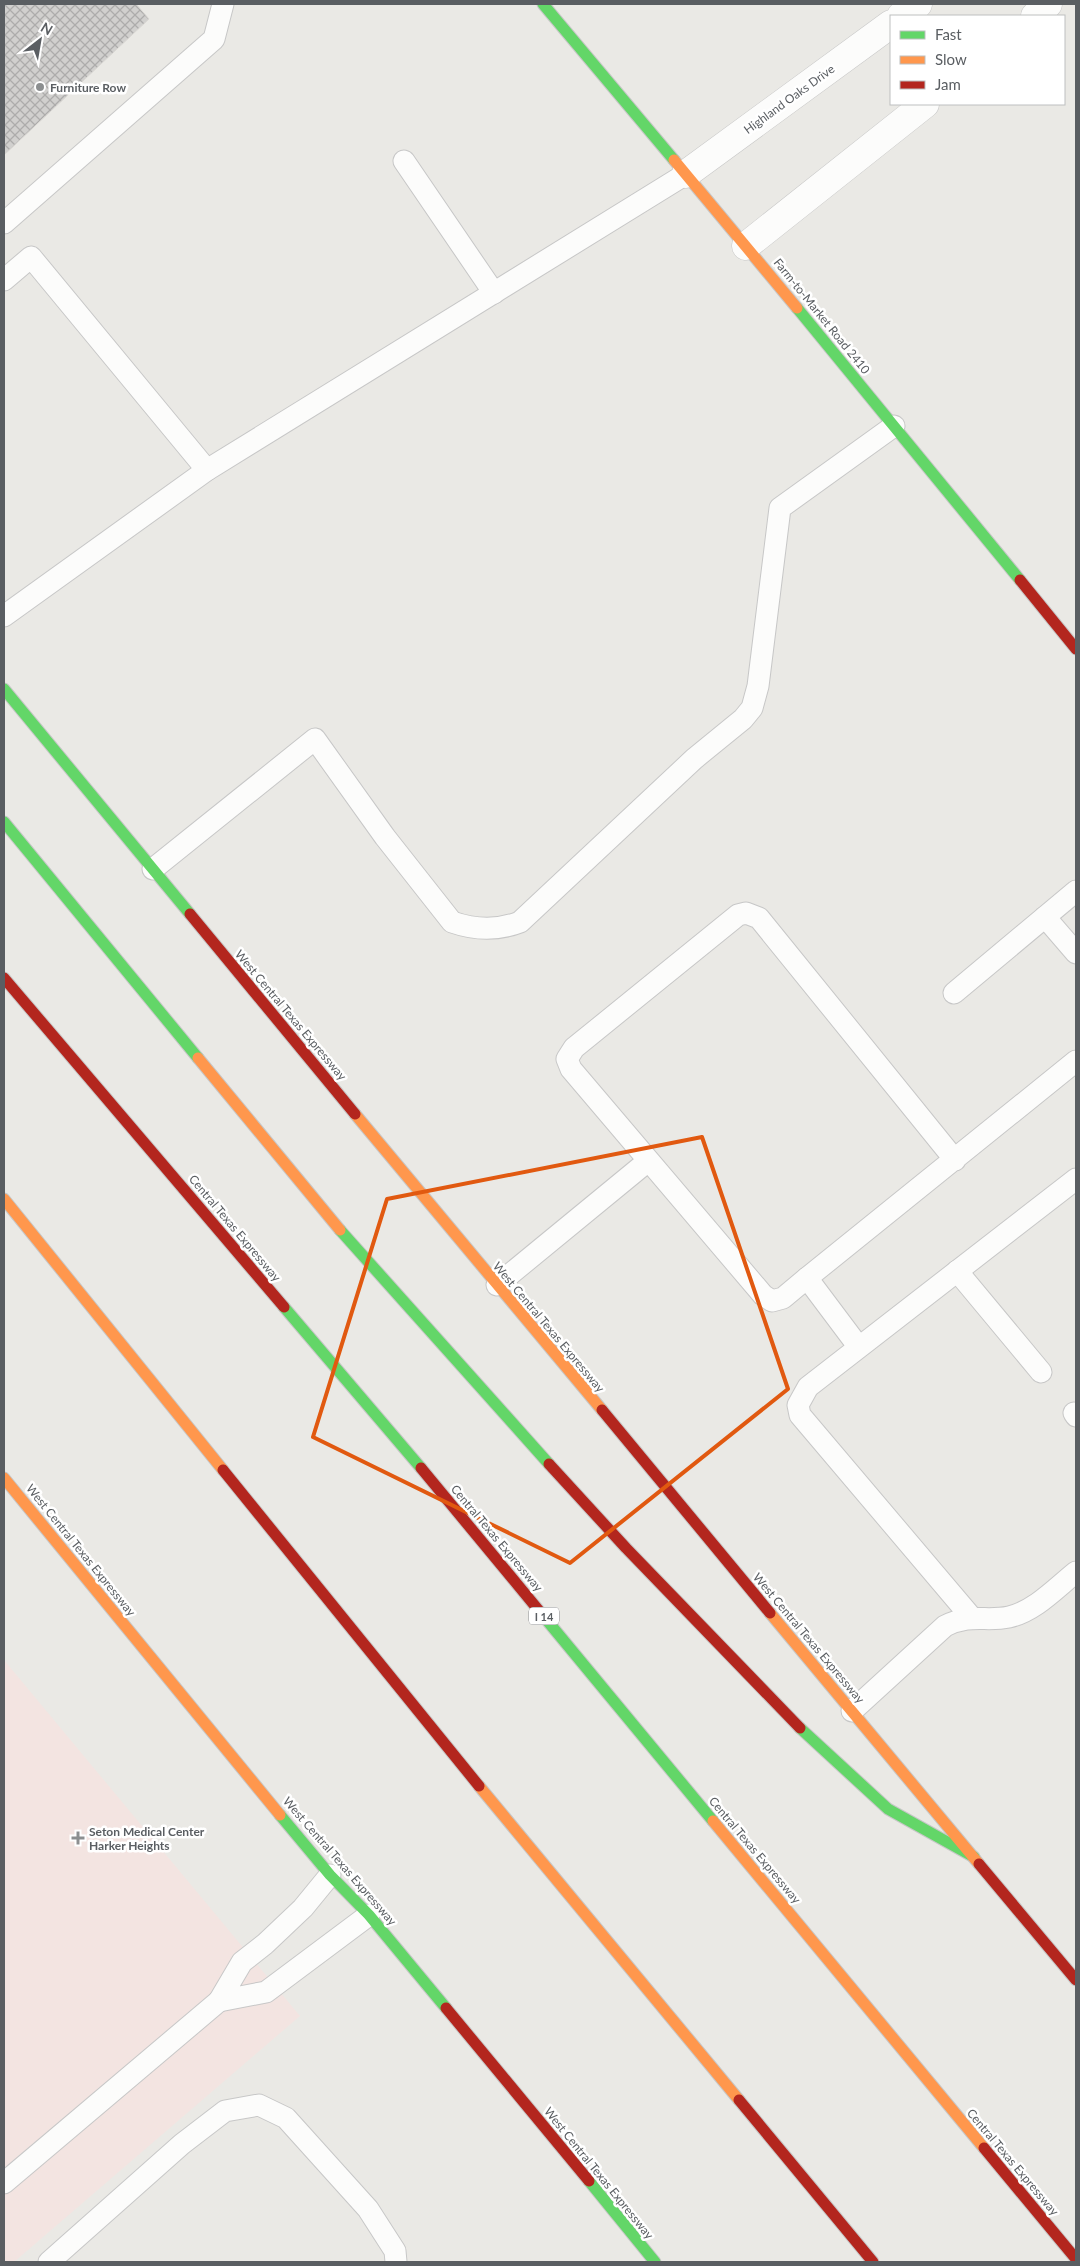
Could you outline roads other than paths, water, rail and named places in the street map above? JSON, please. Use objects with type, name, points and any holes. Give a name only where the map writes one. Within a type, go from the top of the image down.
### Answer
[{"type":"main road","name":"Farm-to-Market Road 2410","points":[[543,4],[746,246],[1076,649]]},
{"type":"main road","name":"West Central Texas Expressway","points":[[4,689],[497,1286],[1076,1980]]},
{"type":"main road","points":[[4,822],[361,1256],[626,1548],[785,1714],[888,1809],[974,1857]]},
{"type":"main road","name":"Central Texas Expressway","points":[[4,978],[416,1462],[1076,2259]]},
{"type":"main road","points":[[4,1199],[478,1786],[873,2262]]},
{"type":"main road","name":"West Central Texas Expressway","points":[[4,1478],[330,1875],[369,1915],[655,2262]]},
{"type":"street","points":[[902,15],[918,4]]},
{"type":"street","points":[[1036,15],[1048,4]]},
{"type":"street","name":"Highland Oaks Drive","points":[[686,174],[890,25]]},
{"type":"street","points":[[746,246],[924,105]]},
{"type":"lane","points":[[4,223],[214,39],[223,4]]},
{"type":"lane","points":[[404,161],[494,293]]},
{"type":"lane","points":[[4,616],[207,470],[686,174]]},
{"type":"lane","points":[[4,280],[31,257],[207,470]]},
{"type":"lane","points":[[153,870],[314,739],[386,837],[452,922],[468,928],[487,929],[505,928],[520,922],[667,783],[748,714],[752,708],[758,686],[780,508],[894,426]]},
{"type":"lane","points":[[954,993],[1076,891]]},
{"type":"lane","points":[[955,1160],[759,918],[746,912],[738,915],[574,1048],[567,1059],[571,1069],[648,1161],[763,1295],[772,1301],[783,1298],[955,1160],[1076,1061]]},
{"type":"lane","points":[[1045,917],[1076,953]]},
{"type":"lane","points":[[497,1286],[648,1161]]},
{"type":"lane","points":[[972,1618],[800,1414],[798,1405],[808,1387],[858,1346],[1076,1179]]},
{"type":"lane","points":[[957,1271],[1041,1372]]},
{"type":"lane","points":[[807,1278],[858,1346]]},
{"type":"lane","points":[[852,1711],[945,1626],[956,1621],[972,1618],[994,1618],[1020,1614],[1031,1608],[1076,1572]]},
{"type":"lane","points":[[4,2183],[219,2001],[242,1962],[265,1944],[302,1908],[330,1875]]},
{"type":"lane","points":[[219,2001],[266,1992],[369,1915]]},
{"type":"lane","points":[[49,2262],[182,2144],[225,2111],[259,2105],[286,2118],[368,2209],[395,2251],[396,2262]]},
{"type":"place","name":"Furniture Row","points":[[40,87]]},
{"type":"place","name":"Seton Medical Center Harker Heights","points":[[78,1838]]}]
